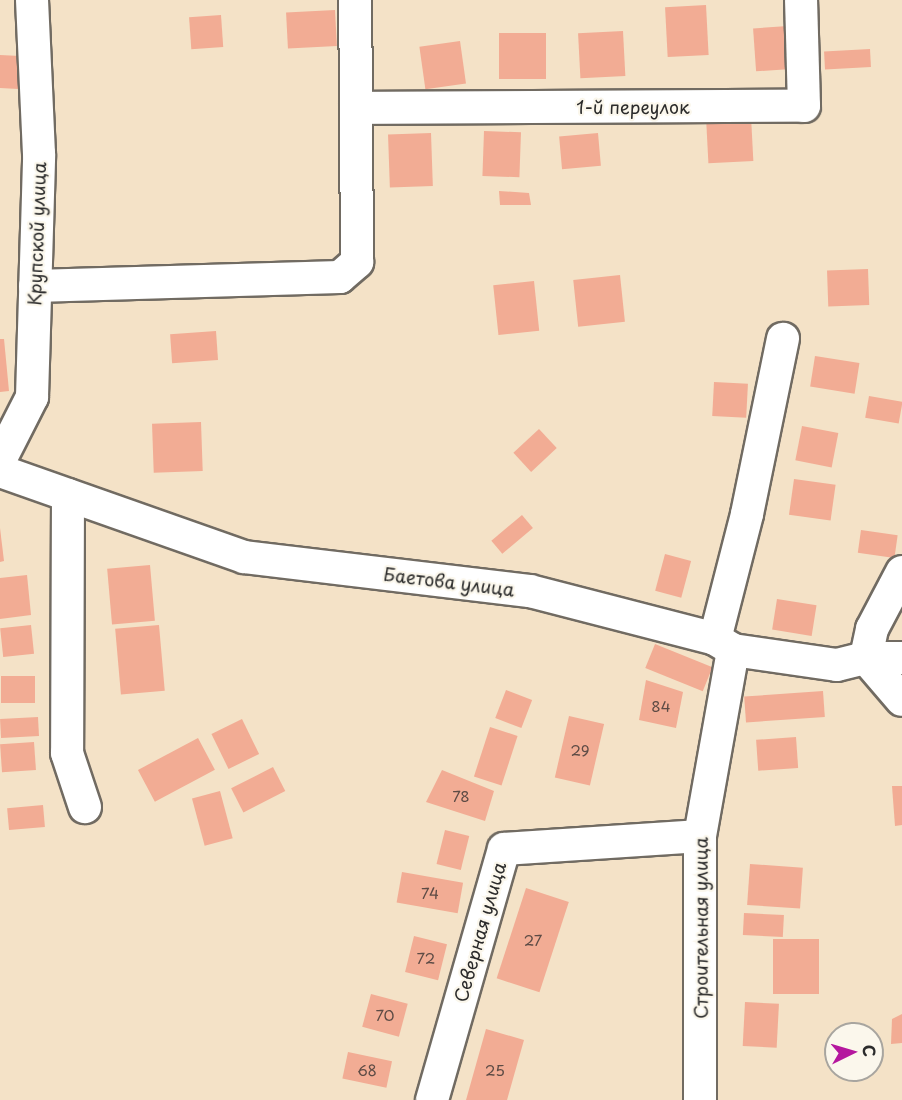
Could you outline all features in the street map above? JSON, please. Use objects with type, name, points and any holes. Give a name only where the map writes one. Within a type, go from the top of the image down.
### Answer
[{"type":"street","name":"Крупской улица","points":[[0,460],[32,397],[39,154],[32,0]]},
{"type":"street","points":[[36,286],[340,277],[357,262],[355,0]]},
{"type":"street","name":"1-й переулок","points":[[356,108],[804,106],[801,0]]},
{"type":"street","name":"Строительная улица","points":[[700,1100],[700,836],[724,645],[747,514],[783,339]]},
{"type":"street","name":"Баетова улица","points":[[0,471],[244,557],[530,591],[724,645],[837,665],[866,658],[902,658]]},
{"type":"street","points":[[68,495],[67,753],[85,807]]},
{"type":"street","points":[[902,572],[872,629],[866,658],[902,700]]},
{"type":"street","name":"Северная улица","points":[[432,1100],[504,849],[700,836]]},
{"type":"building","points":[[706,5],[709,55],[668,57],[665,7]]},
{"type":"building","points":[[335,10],[337,46],[288,49],[286,13]]},
{"type":"building","points":[[221,15],[223,47],[191,49],[189,17]]},
{"type":"building","points":[[788,26],[791,69],[756,71],[753,28]]},
{"type":"building","points":[[623,31],[625,76],[580,78],[578,33]]},
{"type":"building","points":[[499,33],[546,33],[546,79],[499,79]]},
{"type":"building","points":[[460,41],[466,84],[425,89],[419,47]]},
{"type":"building","points":[[870,49],[871,67],[825,69],[824,51]]},
{"type":"building","points":[[0,55],[20,56],[18,89],[0,88]]},
{"type":"building","points":[[751,116],[753,161],[708,163],[706,118]]},
{"type":"building","points":[[484,131],[521,132],[519,177],[482,176]]},
{"type":"building","points":[[431,133],[433,186],[390,187],[388,135]]},
{"type":"building","points":[[598,133],[601,166],[562,169],[559,136]]},
{"type":"building","points":[[499,191],[529,193],[531,205],[500,205]]},
{"type":"building","points":[[868,269],[869,305],[828,306],[827,270]]},
{"type":"building","points":[[620,275],[625,322],[578,327],[573,280]]},
{"type":"building","points":[[534,281],[539,331],[498,335],[493,285]]},
{"type":"building","points":[[216,331],[218,360],[172,363],[170,334]]},
{"type":"building","points":[[0,339],[4,339],[9,391],[0,392]]},
{"type":"building","points":[[815,356],[859,363],[855,394],[810,387]]},
{"type":"building","points":[[714,382],[748,384],[746,418],[712,416]]},
{"type":"building","points":[[869,396],[902,402],[899,424],[865,418]]},
{"type":"building","points":[[201,422],[203,471],[154,473],[152,424]]},
{"type":"building","points":[[802,426],[838,433],[832,467],[795,460]]},
{"type":"building","points":[[539,429],[557,448],[531,472],[513,453]]},
{"type":"building","points":[[794,479],[836,485],[831,520],[789,515]]},
{"type":"building","points":[[522,515],[533,528],[502,554],[491,541]]},
{"type":"building","points":[[0,528],[4,561],[0,562]]},
{"type":"building","points":[[861,530],[898,535],[894,558],[858,553]]},
{"type":"building","points":[[665,554],[691,561],[681,598],[655,591]]},
{"type":"building","points":[[150,565],[155,621],[112,625],[107,569]]},
{"type":"building","points":[[27,575],[31,615],[0,619],[0,578]]},
{"type":"building","points":[[777,599],[817,605],[812,636],[772,630]]},
{"type":"building","points":[[31,625],[34,654],[3,657],[0,628]]},
{"type":"building","points":[[159,625],[165,691],[121,695],[115,629]]},
{"type":"building","points":[[655,644],[712,667],[703,691],[645,668]]},
{"type":"building","points":[[1,676],[35,676],[35,703],[1,703]]},
{"type":"building","points":[[646,680],[683,692],[676,728],[639,720]]},
{"type":"building","points":[[506,690],[532,700],[521,728],[495,718]]},
{"type":"building","points":[[823,691],[825,717],[746,722],[744,697]]},
{"type":"building","points":[[569,716],[604,724],[590,785],[555,777]]},
{"type":"building","points":[[38,717],[39,736],[1,738],[0,719]]},
{"type":"building","points":[[242,719],[259,754],[229,769],[211,734]]},
{"type":"building","points":[[490,727],[518,736],[502,785],[474,776]]},
{"type":"building","points":[[796,737],[798,768],[758,771],[756,740]]},
{"type":"building","points":[[198,738],[215,770],[155,802],[138,770]]},
{"type":"building","points":[[34,742],[36,770],[2,772],[0,744]]},
{"type":"building","points":[[273,767],[285,791],[243,812],[231,788]]},
{"type":"building","points":[[442,770],[494,791],[485,821],[426,802]]},
{"type":"building","points":[[892,786],[902,786],[902,825],[895,826]]},
{"type":"building","points":[[220,791],[233,838],[205,846],[192,799]]},
{"type":"building","points":[[43,805],[45,827],[9,830],[7,808]]},
{"type":"building","points":[[445,830],[469,836],[461,870],[437,864]]},
{"type":"building","points":[[750,864],[803,868],[800,909],[747,905]]},
{"type":"building","points":[[402,872],[463,883],[458,913],[397,903]]},
{"type":"building","points":[[526,888],[569,902],[539,992],[497,978]]},
{"type":"building","points":[[744,913],[784,915],[783,937],[743,935]]},
{"type":"building","points":[[414,936],[447,944],[438,980],[405,972]]},
{"type":"building","points":[[773,939],[819,939],[819,994],[773,994]]},
{"type":"building","points":[[371,994],[408,1004],[399,1037],[362,1027]]},
{"type":"building","points":[[745,1002],[779,1004],[777,1048],[743,1046]]},
{"type":"building","points":[[902,1014],[902,1043],[891,1044],[892,1019]]},
{"type":"building","points":[[486,1029],[524,1040],[507,1100],[466,1100]]},
{"type":"building","points":[[348,1052],[392,1061],[386,1088],[342,1078]]}]
